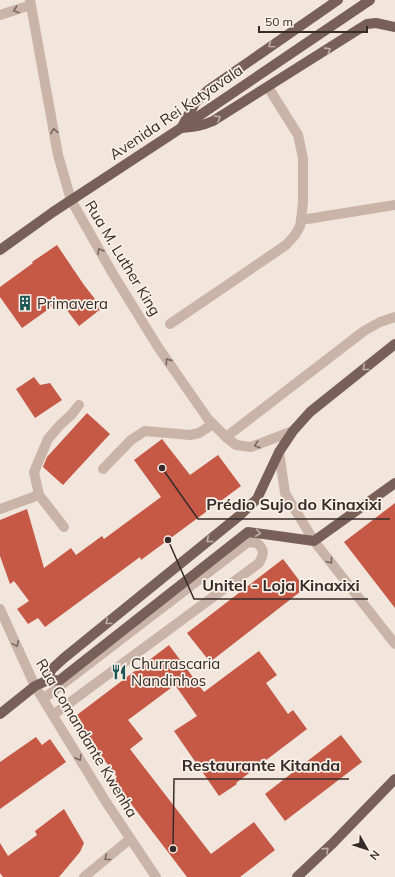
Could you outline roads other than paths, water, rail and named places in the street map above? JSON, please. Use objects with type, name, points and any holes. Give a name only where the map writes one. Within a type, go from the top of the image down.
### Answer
[{"type":"main road","points":[[181,128],[195,104],[208,90],[338,0]]},
{"type":"main road","name":"Avenida Rei Katyavala","points":[[0,250],[71,200],[181,128],[370,0]]},
{"type":"main road","points":[[181,128],[204,125],[268,87],[367,24],[376,23],[395,27]]},
{"type":"main road","points":[[46,681],[52,668],[258,499],[279,452],[293,431],[310,412],[395,344]]},
{"type":"main road","points":[[0,714],[35,686],[46,681],[60,680],[248,532],[314,541],[395,483]]},
{"type":"main road","points":[[297,877],[333,843],[395,779]]},
{"type":"street","points":[[0,15],[31,3]]},
{"type":"street","name":"Rua M. Luther King","points":[[31,3],[58,155],[71,200],[113,274],[158,347],[213,424],[226,438],[236,445],[251,447],[293,431]]},
{"type":"street","points":[[170,324],[286,245],[295,235],[300,226],[303,202],[303,158],[298,135],[268,87]]},
{"type":"street","points":[[301,220],[395,205]]},
{"type":"street","points":[[226,438],[364,331],[380,322],[395,318]]},
{"type":"street","points":[[64,527],[39,495],[34,472],[48,439],[80,405]]},
{"type":"street","points":[[103,469],[131,440],[145,431],[190,435],[200,433],[213,424]]},
{"type":"street","points":[[279,452],[285,493],[314,541],[395,644]]},
{"type":"street","points":[[0,509],[39,495]]},
{"type":"street","points":[[43,700],[248,542],[258,543],[262,547],[264,554],[260,563],[52,715]]},
{"type":"street","name":"Rua Comandante Kwenha","points":[[0,609],[35,686],[43,700],[106,802],[156,877]]},
{"type":"street","points":[[84,877],[130,839]]},
{"type":"place","name":"Primavera","points":[[25,303]]},
{"type":"place","name":"Prédio Sujo do Kinaxixi","points":[[162,468]]},
{"type":"place","name":"Unitel - Loja Kinaxixi","points":[[168,540]]},
{"type":"place","name":"Churrascaria Nandinhos","points":[[119,672]]},
{"type":"place","name":"Restaurante Kitanda","points":[[173,849]]}]
